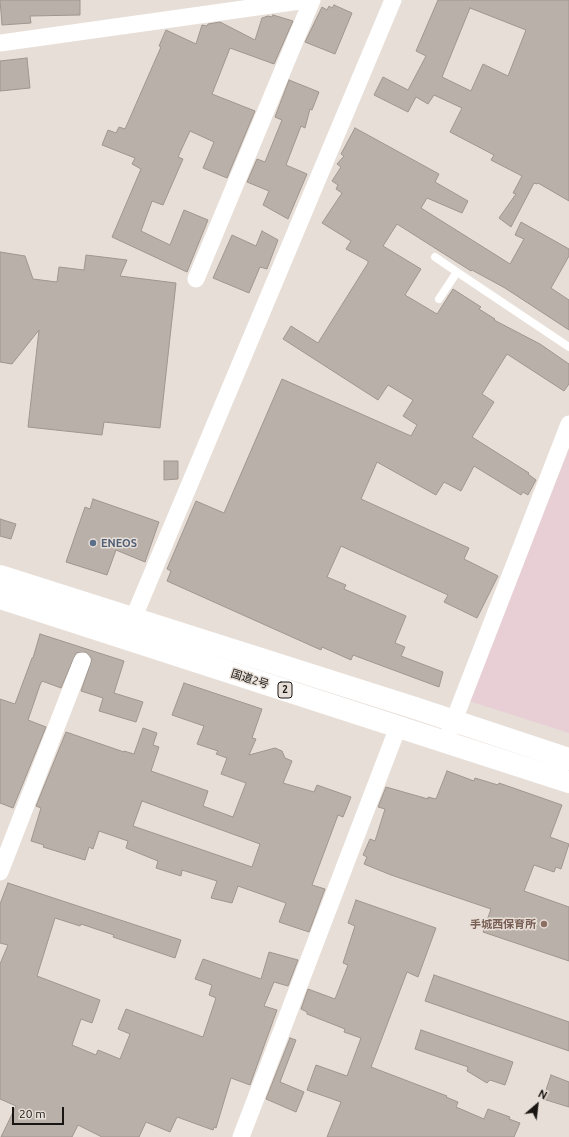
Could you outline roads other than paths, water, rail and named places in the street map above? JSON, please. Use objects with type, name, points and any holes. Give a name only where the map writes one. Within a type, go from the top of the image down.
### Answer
[{"type":"highway","name":"国道2号","points":[[0,576],[453,720],[569,759]]},
{"type":"highway","name":"国道2号","points":[[0,598],[569,782]]},
{"type":"street","points":[[0,44],[307,0]]},
{"type":"street","points":[[196,279],[312,0]]},
{"type":"street","points":[[133,619],[393,0]]},
{"type":"street","points":[[445,742],[569,424]]},
{"type":"street","points":[[0,872],[82,661]]},
{"type":"street","points":[[241,1137],[398,727]]},
{"type":"lane","points":[[435,257],[569,347]]},
{"type":"lane","points":[[439,299],[457,272]]},
{"type":"place","name":"ENEOS","points":[[93,543]]},
{"type":"place","name":"手城西保育所","points":[[544,924]]}]
